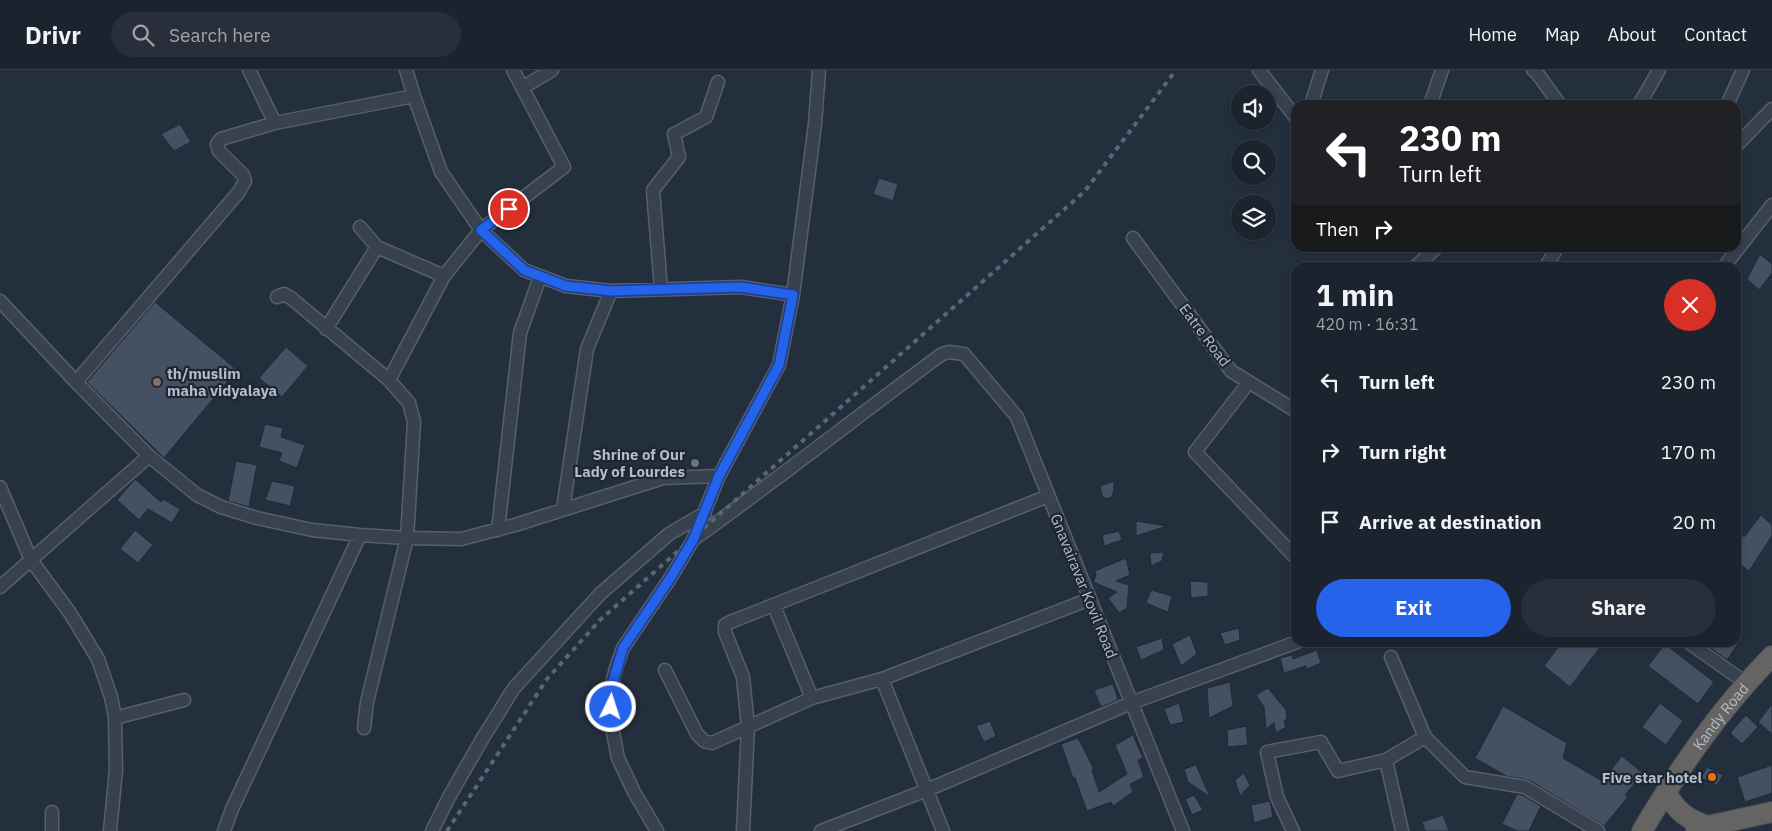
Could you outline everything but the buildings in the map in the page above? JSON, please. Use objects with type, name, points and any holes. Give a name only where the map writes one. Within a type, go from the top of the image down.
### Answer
[{"type":"highway","name":"Kandy Road","points":[[1642,831],[1698,742],[1746,683],[1772,656]]},
{"type":"highway","points":[[1666,792],[1672,804],[1702,829],[1728,826],[1772,812]]},
{"type":"street","points":[[249,70],[275,123]]},
{"type":"street","points":[[406,70],[441,172],[481,230],[524,270],[566,286],[611,291],[740,287],[793,295]]},
{"type":"street","points":[[389,380],[444,276],[481,230],[564,167],[513,70]]},
{"type":"street","points":[[522,88],[552,70]]},
{"type":"street","points":[[657,831],[634,792],[618,758],[611,722],[610,692],[623,648],[671,577],[693,540],[719,476],[779,365],[793,295],[815,124],[819,70]]},
{"type":"street","points":[[1259,70],[1291,112]]},
{"type":"street","points":[[1313,100],[1322,70]]},
{"type":"street","points":[[1432,100],[1442,70]]},
{"type":"street","points":[[1533,70],[1556,100]]},
{"type":"street","points":[[1642,100],[1659,70]]},
{"type":"street","points":[[1729,100],[1742,70]]},
{"type":"street","points":[[660,290],[653,190],[679,157],[674,134],[706,117],[718,82]]},
{"type":"street","points":[[76,382],[238,193],[245,181],[243,175],[218,151],[217,144],[221,139],[275,123],[414,96]]},
{"type":"street","points":[[1741,141],[1772,109]]},
{"type":"street","points":[[1741,236],[1772,205]]},
{"type":"street","points":[[360,227],[377,247],[444,276]]},
{"type":"street","name":"Eatre Road","points":[[1133,238],[1231,371],[1291,408]]},
{"type":"street","points":[[326,329],[377,247]]},
{"type":"street","points":[[1421,262],[1432,252]]},
{"type":"street","points":[[498,530],[520,333],[540,277]]},
{"type":"street","points":[[563,509],[587,349],[611,291]]},
{"type":"street","points":[[277,297],[284,294],[290,298],[389,380],[409,403],[414,422],[407,538],[367,702],[364,728]]},
{"type":"street","points":[[0,301],[76,382],[150,456],[197,495],[220,507],[257,518],[312,530],[360,535],[461,539],[498,530],[662,478],[719,476]]},
{"type":"street","name":"Gnavairavar Kovil Road","points":[[693,540],[942,354],[950,352],[964,354],[1017,418],[1183,831]]},
{"type":"street","points":[[1250,382],[1195,452],[1291,553]]},
{"type":"street","points":[[0,587],[150,456]]},
{"type":"street","points":[[0,487],[31,560],[70,613],[98,659],[111,697],[115,718],[116,770],[110,831]]},
{"type":"street","points":[[743,831],[748,727],[743,677],[725,632],[725,625],[728,622],[774,606],[1048,496]]},
{"type":"street","points":[[432,831],[475,751],[514,688],[600,594],[669,534],[705,513]]},
{"type":"street","points":[[224,831],[232,809],[360,535]]},
{"type":"street","points":[[665,670],[697,734],[704,742],[712,743],[812,698],[882,679],[1090,599]]},
{"type":"street","points":[[774,606],[812,698]]},
{"type":"street","points":[[821,831],[927,790],[1131,703],[1291,644]]},
{"type":"street","points":[[1695,647],[1746,683]]},
{"type":"street","points":[[1391,657],[1425,737],[1465,777],[1525,787],[1598,831]]},
{"type":"street","points":[[882,679],[944,831]]},
{"type":"street","points":[[115,718],[184,700]]},
{"type":"street","points":[[1293,831],[1277,797],[1267,752],[1321,742],[1338,771],[1386,760],[1425,737]]},
{"type":"street","points":[[1386,760],[1402,831]]},
{"type":"street","points":[[52,812],[52,831]]},
{"type":"railway","points":[[447,831],[547,679],[600,620],[1085,191],[1176,70]]},
{"type":"place","name":"th/muslim maha vidyalaya","points":[[157,382]]},
{"type":"place","name":"Shrine of Our Lady of Lourdes","points":[[695,463]]},
{"type":"place","name":"Five star hotel","points":[[1712,777]]},
{"type":"route","points":[[509,209],[481,230],[524,270],[566,286],[611,291],[740,287],[793,295],[779,365],[719,476],[693,540],[671,577],[623,648],[610,692],[611,707]]}]
